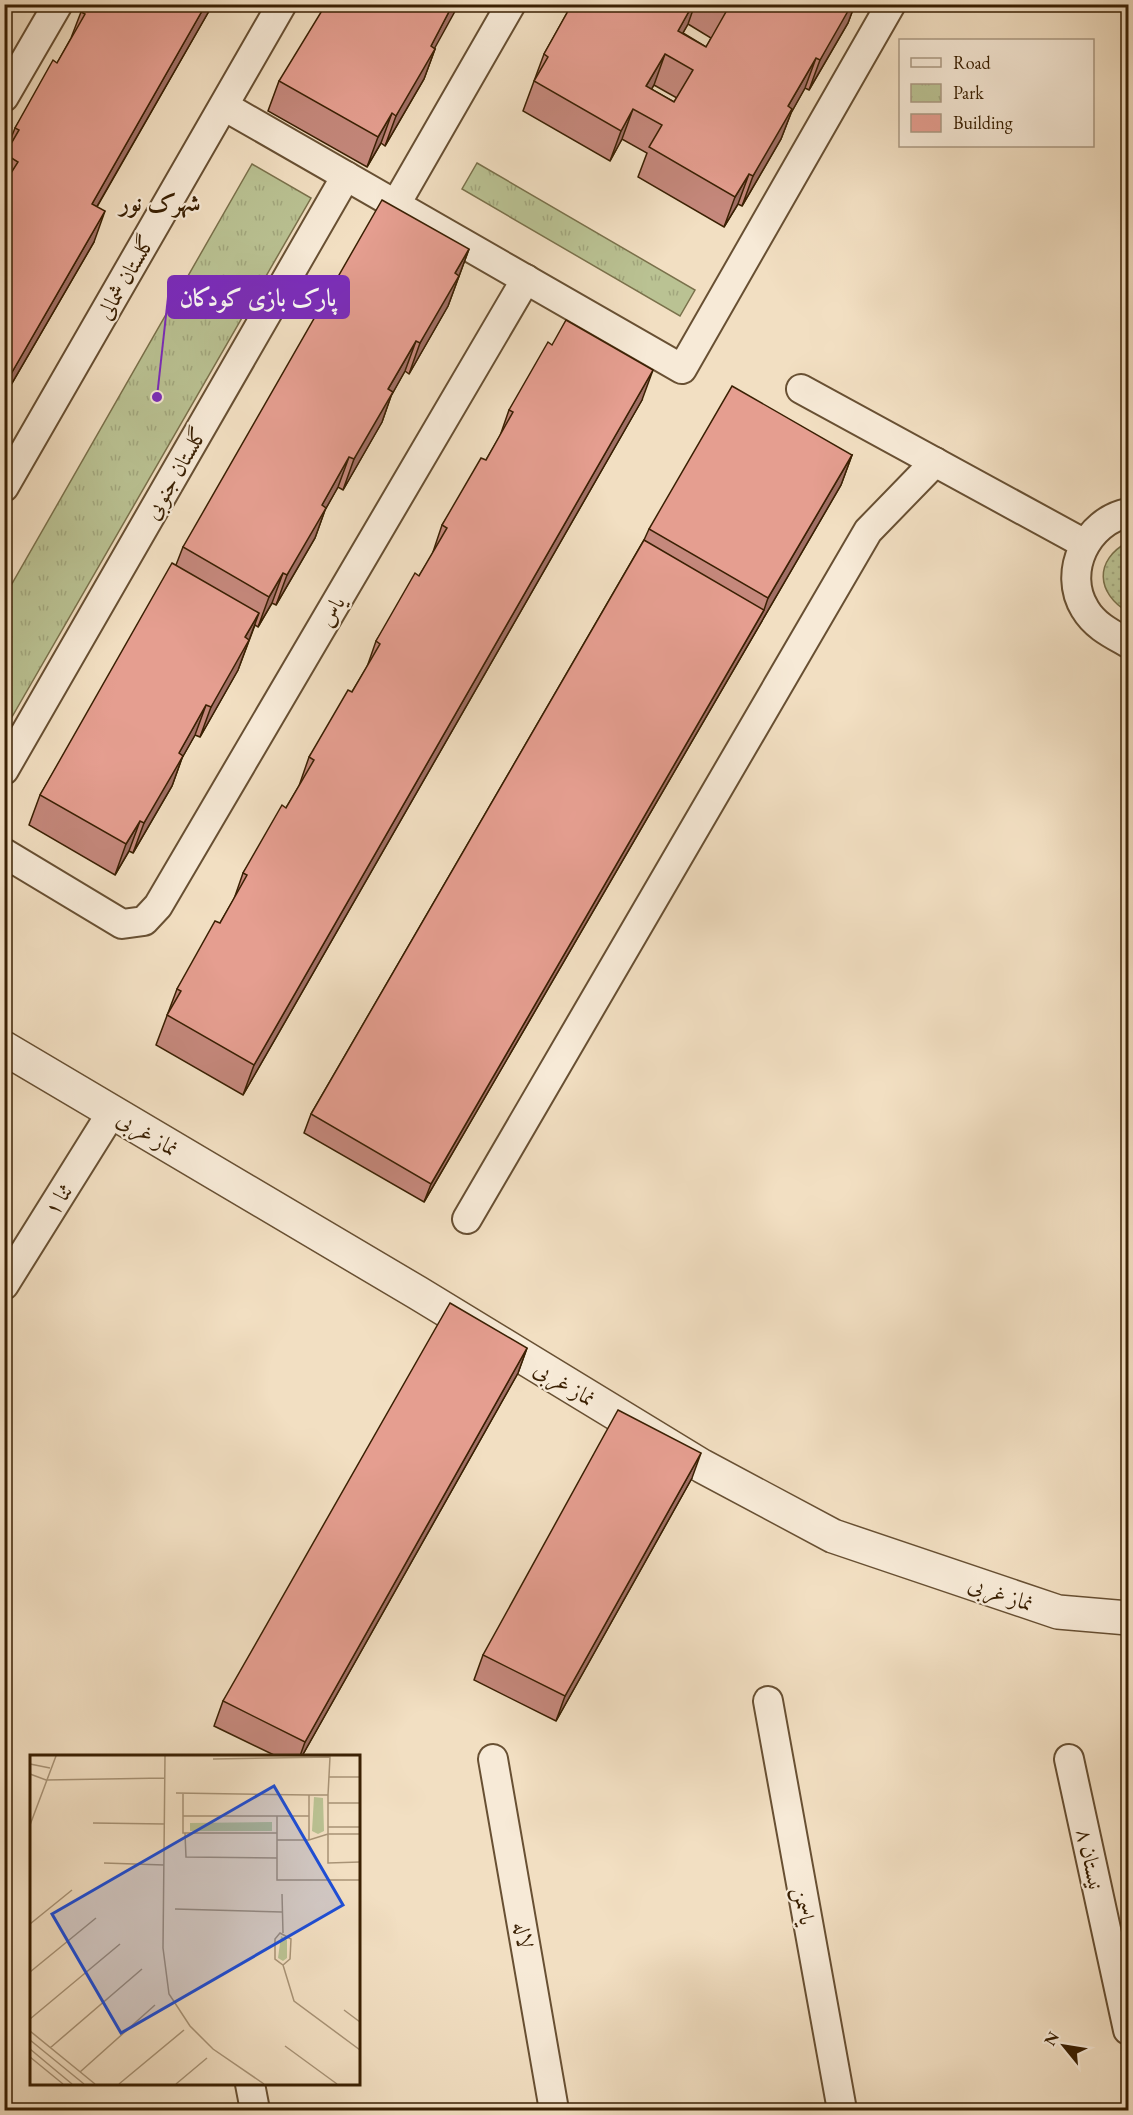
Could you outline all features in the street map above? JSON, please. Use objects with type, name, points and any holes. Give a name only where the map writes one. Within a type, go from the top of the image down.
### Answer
[{"type":"street","points":[[4,98],[58,4]]},
{"type":"street","name":"گلستان شمالی","points":[[4,487],[282,4]]},
{"type":"street","points":[[396,204],[511,4]]},
{"type":"street","points":[[224,106],[682,369],[891,4]]},
{"type":"street","name":"گلستان جنوبی","points":[[4,770],[346,176]]},
{"type":"street","name":"یاس","points":[[4,853],[122,924],[144,921],[158,906],[526,279]]},
{"type":"street","points":[[801,389],[1085,543]]},
{"type":"street","points":[[467,1219],[868,531],[935,462]]},
{"type":"street","points":[[1128,513],[1118,515],[1099,526],[1085,543],[1077,564],[1077,587],[1084,608],[1097,625],[1128,643]]},
{"type":"street","name":"نماز غربی","points":[[4,1048],[407,1287],[702,1466],[833,1536],[1058,1612],[1128,1618]]},
{"type":"street","name":"ثنا ۱","points":[[4,1285],[112,1112]]},
{"type":"street","name":"یاسمن","points":[[768,1701],[842,2110]]},
{"type":"street","name":"لاله","points":[[493,1759],[554,2110]]},
{"type":"street","name":"نیستان ۸","points":[[1069,1759],[1128,2030]]},
{"type":"street","points":[[250,2085],[255,2110]]},
{"type":"green space","points":[[477,163],[695,290],[680,316],[462,189]]},
{"type":"green space","points":[[252,164],[311,198],[5,729],[5,596]]},
{"type":"green space","points":[[1128,542],[1128,612],[1110,596],[1103,577],[1109,558]]},
{"type":"building","points":[[85,4],[206,4],[92,204],[105,211],[4,386],[4,184],[18,162],[5,154],[19,130],[15,128],[53,60],[57,63],[85,14],[81,12]]},
{"type":"building","points":[[326,4],[453,4],[431,46],[435,49],[396,116],[392,113],[378,137],[279,81]]},
{"type":"building","points":[[572,4],[693,4],[678,31],[706,47],[727,10],[717,4],[852,4],[820,60],[816,58],[788,106],[792,109],[753,176],[749,174],[735,197],[649,147],[662,125],[633,109],[621,131],[534,81],[548,57],[544,54]],"holes":[[[665,54],[693,70],[674,102],[646,86]]]},
{"type":"building","points":[[382,200],[469,249],[455,273],[459,276],[420,343],[416,341],[388,389],[393,392],[354,459],[349,457],[322,505],[326,508],[287,575],[283,573],[269,597],[183,547]]},
{"type":"building","points":[[566,320],[653,370],[254,1065],[167,1015],[181,991],[177,989],[215,921],[220,923],[247,875],[243,873],[282,805],[286,808],[314,760],[309,757],[348,690],[352,692],[380,644],[376,641],[415,573],[419,576],[447,528],[442,525],[481,458],[486,460],[513,412],[509,410],[548,342],[552,345]]},
{"type":"building","points":[[732,386],[852,455],[768,598],[649,529]]},
{"type":"building","points":[[644,540],[764,610],[431,1184],[311,1114]]},
{"type":"building","points":[[172,563],[259,613],[245,637],[249,640],[211,707],[206,705],[179,753],[183,756],[144,823],[140,821],[126,844],[40,795]]},
{"type":"building","points":[[450,1303],[527,1348],[305,1742],[223,1701]]},
{"type":"building","points":[[618,1410],[701,1453],[565,1696],[483,1655]]},
{"type":"place","name":"پارک بازی کودکان","points":[[157,397]]},
{"type":"district","name":"شهرک نور","points":[[160,203]]}]
